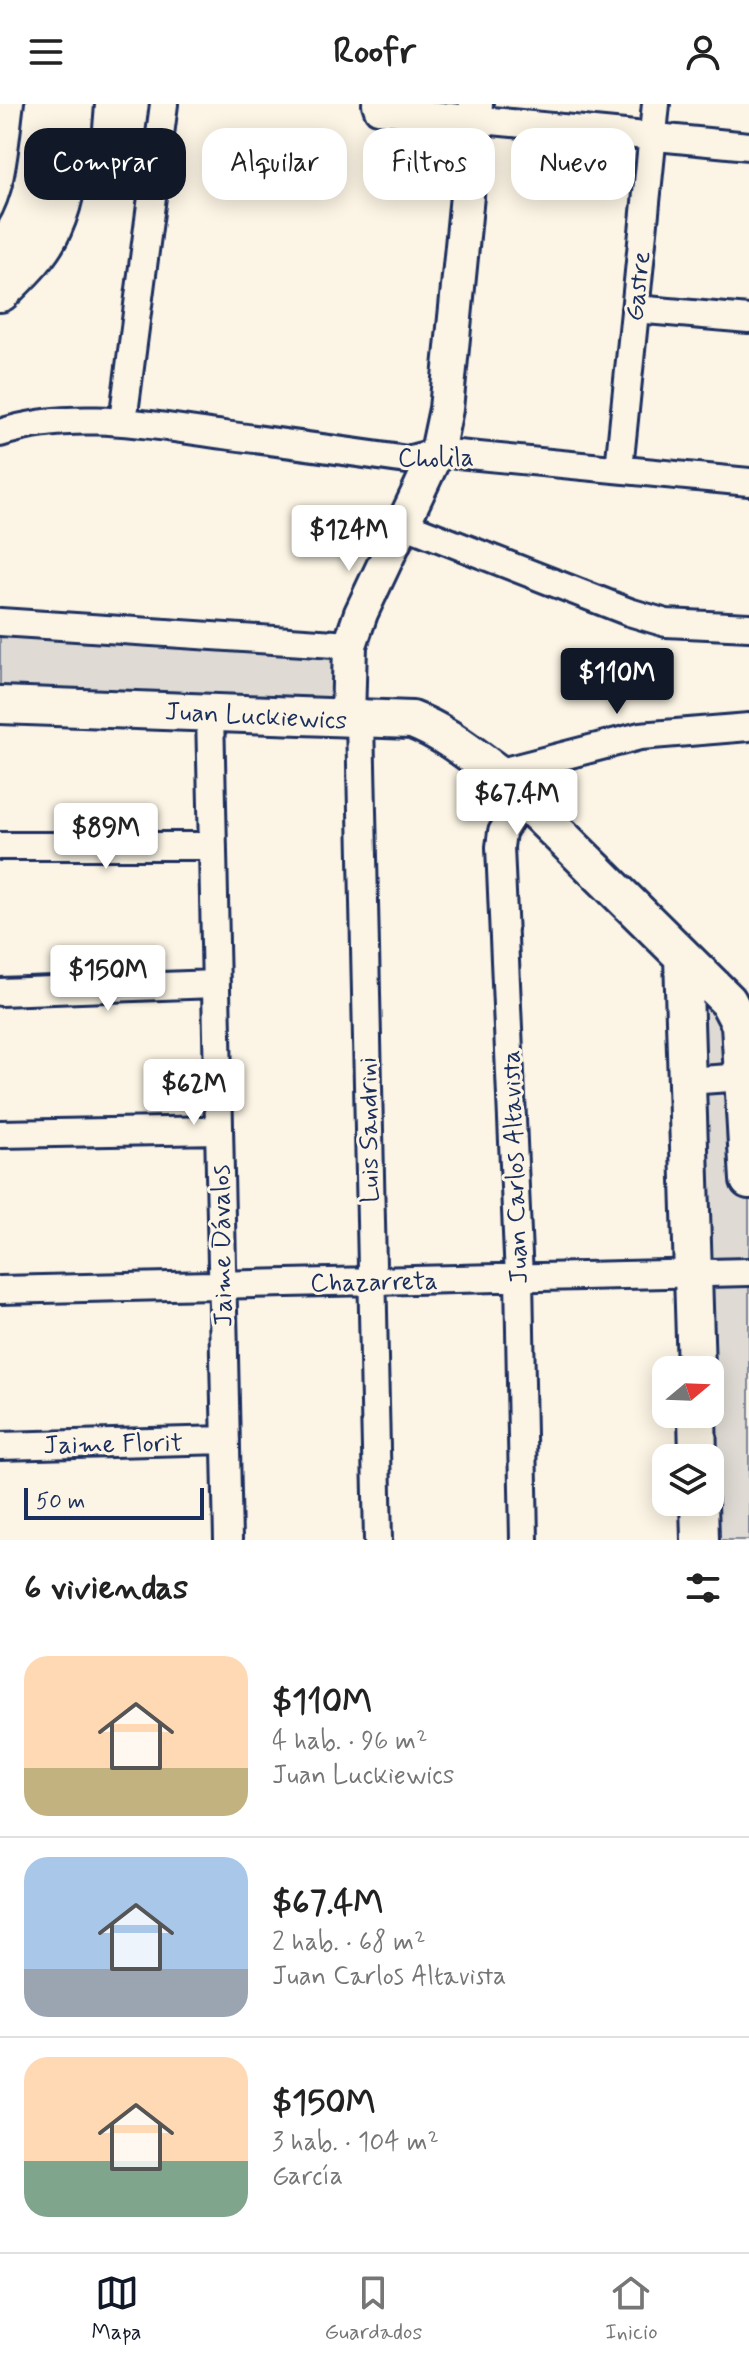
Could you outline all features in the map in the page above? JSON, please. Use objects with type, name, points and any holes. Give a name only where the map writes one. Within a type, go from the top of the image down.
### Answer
[{"type":"main road","points":[[0,254],[27,213],[46,104]]},
{"type":"main road","points":[[0,291],[29,262],[51,229],[65,188],[73,104]]},
{"type":"main road","name":"Juan Luckiewics","points":[[0,705],[412,720],[430,727],[497,773],[728,1001],[740,1024],[749,1180]]},
{"type":"main road","points":[[683,957],[696,1356]]},
{"type":"main road","points":[[699,1516],[700,1540]]},
{"type":"street","points":[[123,421],[164,104]]},
{"type":"street","name":"Gastre","points":[[619,469],[656,104]]},
{"type":"street","points":[[377,107],[476,111],[653,137],[749,146]]},
{"type":"street","points":[[354,720],[350,645],[361,613],[437,452],[446,409],[476,111]]},
{"type":"street","points":[[635,309],[749,319]]},
{"type":"street","name":"Cholila","points":[[0,433],[30,423],[58,420],[123,421],[407,460],[437,452],[749,482]]},
{"type":"street","points":[[403,524],[629,612],[666,623],[749,627]]},
{"type":"street","points":[[0,622],[350,645]]},
{"type":"street","name":"Jaime Dávalos","points":[[210,713],[228,1540]]},
{"type":"street","name":"Luis Sandrini","points":[[354,720],[378,1540]]},
{"type":"street","points":[[497,773],[640,736],[749,727]]},
{"type":"street","name":"Juan Carlos Altavista","points":[[522,800],[502,832],[500,847],[519,1278],[524,1540]]},
{"type":"street","points":[[0,846],[212,846]]},
{"type":"street","points":[[0,992],[215,984]]},
{"type":"street","points":[[687,1081],[744,1077]]},
{"type":"street","points":[[0,1134],[219,1130]]},
{"type":"street","name":"Chazarreta","points":[[0,1290],[749,1272]]},
{"type":"street","name":"Jaime Florit","points":[[0,1446],[226,1440]]},
{"type":"shaded area","points":[[0,622],[350,645],[348,719],[0,705]]},
{"type":"shaded area","points":[[683,957],[728,1001],[749,1180],[749,1540],[700,1540],[706,1516],[724,1516],[724,1444],[710,1444],[710,1428],[724,1428],[724,1356],[709,1356]]}]
